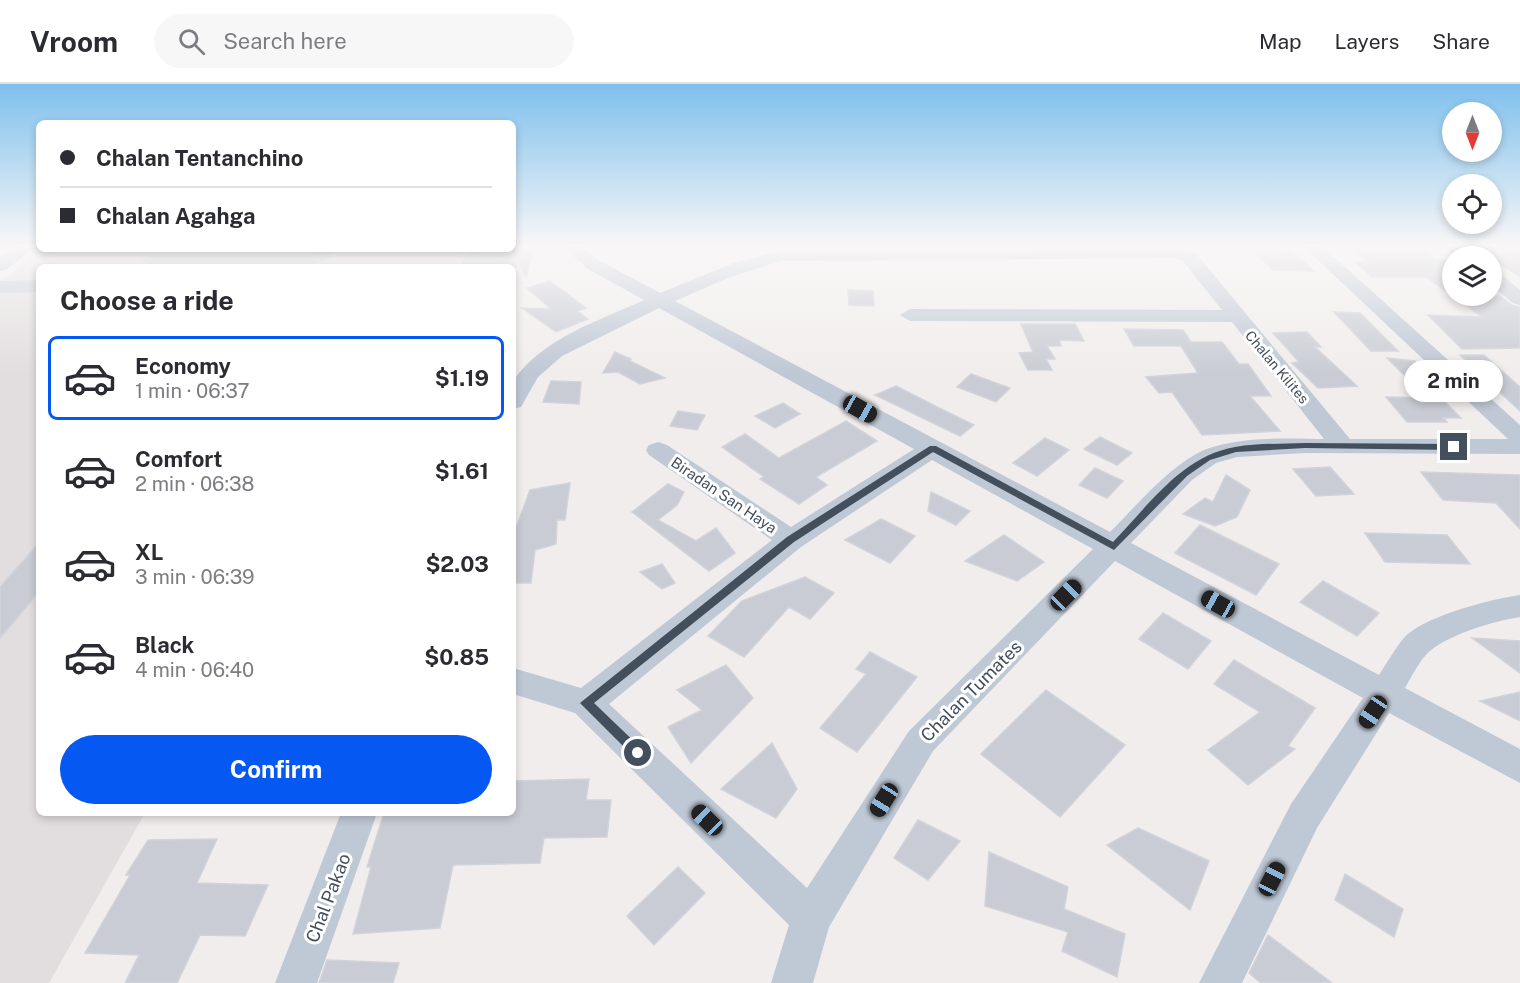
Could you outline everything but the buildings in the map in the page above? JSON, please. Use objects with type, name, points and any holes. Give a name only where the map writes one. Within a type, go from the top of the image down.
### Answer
[{"type":"street","points":[[639,289],[1520,767]]},
{"type":"street","name":"Chalan Kilites","points":[[660,300],[688,289]]},
{"type":"street","name":"Chalan Kilites","points":[[1213,289],[1343,446]]},
{"type":"street","points":[[1358,289],[1520,438]]},
{"type":"street","points":[[1507,289],[1520,299]]},
{"type":"street","points":[[516,394],[530,372],[559,348],[660,300]]},
{"type":"street","points":[[910,315],[1234,316]]},
{"type":"street","name":"Chalan Tumates","points":[[792,983],[811,920],[921,741],[1184,474],[1207,458],[1236,450],[1343,446],[1520,447]]},
{"type":"street","points":[[586,703],[791,540],[933,448]]},
{"type":"street","name":"Biradan San Haya","points":[[658,450],[791,540]]},
{"type":"street","points":[[1220,983],[1304,816],[1414,646],[1460,622],[1489,612],[1520,606]]},
{"type":"street","points":[[516,682],[586,703],[811,920]]},
{"type":"street","name":"Chal Pakao","points":[[296,983],[358,816]]},
{"type":"shaded area","points":[[0,289],[36,289],[36,816],[143,816],[49,983],[0,983]]},
{"type":"route","points":[[638,753],[586,703],[791,540],[933,448],[1114,547],[1184,474],[1207,458],[1236,450],[1305,446],[1454,447]]}]
